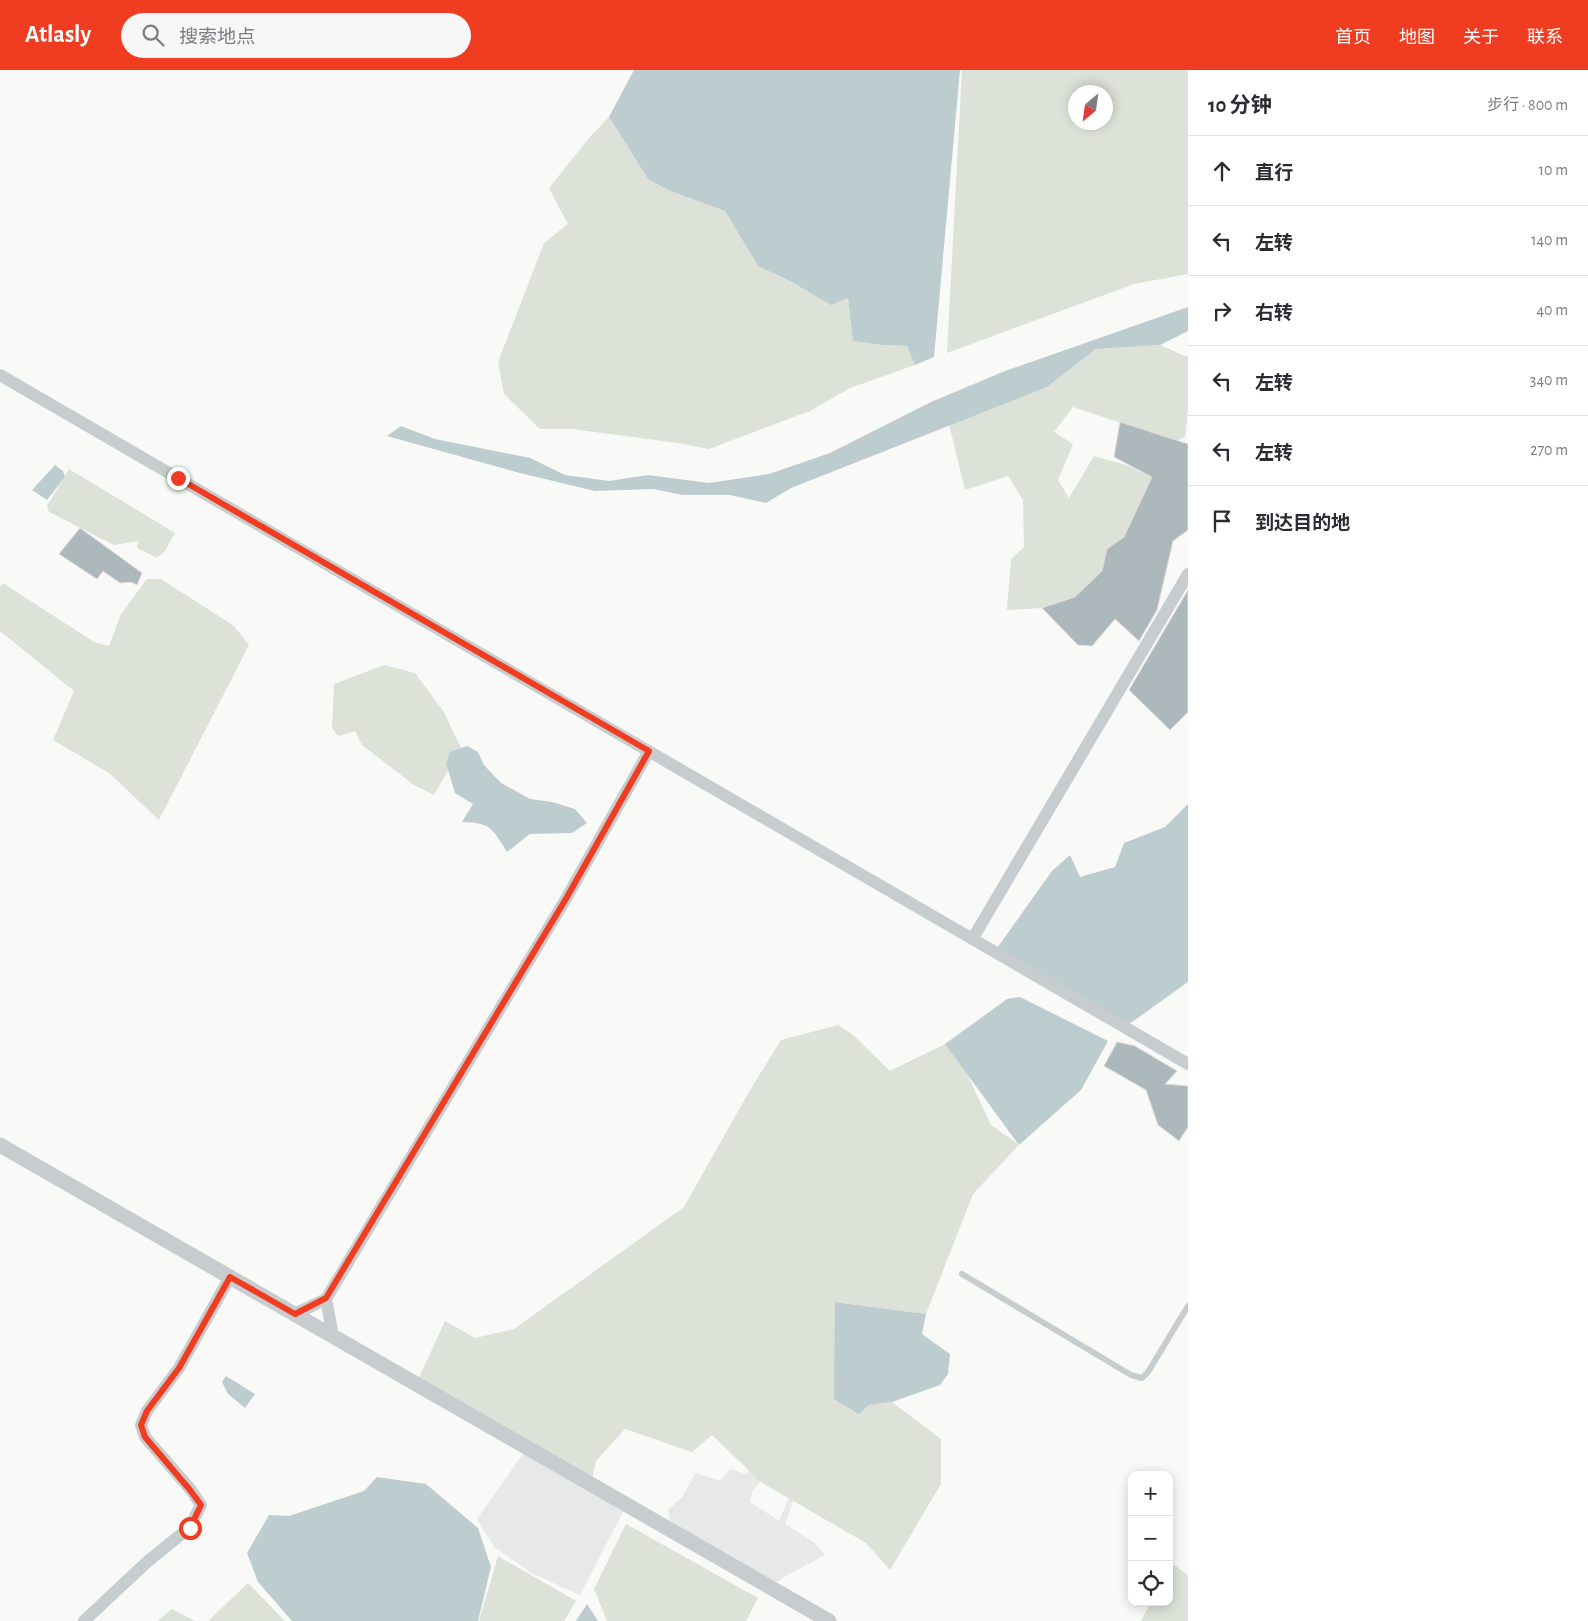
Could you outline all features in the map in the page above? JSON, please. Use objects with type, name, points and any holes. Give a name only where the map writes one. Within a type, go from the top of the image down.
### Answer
[{"type":"street","points":[[0,375],[1188,1064]]},
{"type":"street","points":[[973,938],[1188,574]]},
{"type":"street","points":[[295,1314],[326,1298],[567,897],[649,751]]},
{"type":"street","points":[[0,1145],[829,1621]]},
{"type":"street","points":[[84,1621],[147,1562],[190,1528],[196,1517],[201,1505],[145,1437],[141,1425],[147,1411],[179,1368],[230,1277]]},
{"type":"street","points":[[326,1298],[333,1336]]},
{"type":"lane","points":[[962,1274],[1131,1375],[1142,1378],[1148,1372],[1188,1306]]},
{"type":"shaded area","points":[[634,70],[960,70],[934,357],[915,365],[907,346],[853,341],[848,298],[831,305],[792,282],[758,266],[725,211],[668,190],[648,179],[609,117]]},
{"type":"shaded area","points":[[962,70],[1188,70],[1188,274],[1134,284],[947,353]]},
{"type":"shaded area","points":[[609,117],[648,179],[668,190],[725,211],[758,266],[792,282],[848,298],[853,341],[907,346],[915,365],[850,388],[810,411],[709,449],[572,429],[540,429],[504,394],[498,362],[544,243],[568,224],[549,188],[589,138]]},
{"type":"shaded area","points":[[1188,307],[1188,331],[1160,345],[1096,349],[1047,387],[791,488],[766,503],[730,495],[682,495],[653,489],[595,491],[520,473],[387,436],[401,426],[435,439],[530,458],[565,475],[609,481],[648,475],[709,483],[769,474],[830,453],[931,402],[1005,371]]},
{"type":"shaded area","points":[[1160,345],[1188,356],[1188,410],[1185,437],[1176,441],[1073,407],[1054,432],[1073,444],[1058,480],[1069,498],[1094,456],[1126,465],[1152,477],[1124,537],[1107,549],[1102,571],[1075,597],[1042,608],[1007,610],[1011,559],[1024,547],[1023,500],[1008,476],[965,490],[949,424],[1047,387],[1096,349]]},
{"type":"shaded area","points":[[55,465],[63,471],[65,477],[47,500],[32,490]]},
{"type":"shaded area","points":[[69,469],[175,533],[165,551],[157,558],[137,548],[138,541],[114,545],[49,512],[47,506]]},
{"type":"shaded area","points":[[147,579],[161,579],[234,626],[249,645],[159,820],[109,773],[53,740],[74,691],[0,631],[0,587],[3,583],[94,642],[109,646],[121,614]]},
{"type":"shaded area","points":[[384,665],[415,673],[444,712],[461,748],[434,795],[414,785],[362,745],[355,731],[338,736],[332,728],[334,684]]},
{"type":"shaded area","points":[[467,746],[478,752],[484,765],[501,783],[530,799],[552,802],[575,809],[587,823],[572,833],[530,834],[507,852],[490,828],[479,824],[462,822],[473,804],[455,793],[446,763],[450,752]]},
{"type":"shaded area","points":[[1188,804],[1188,982],[1125,1027],[995,951],[1052,871],[1070,855],[1080,877],[1115,867],[1124,843],[1165,827]]},
{"type":"shaded area","points":[[1020,997],[1108,1041],[1081,1090],[1019,1145],[945,1044],[1007,999]]},
{"type":"shaded area","points":[[838,1025],[852,1034],[890,1071],[945,1044],[962,1063],[991,1125],[1019,1145],[973,1194],[926,1314],[836,1302],[868,1405],[892,1402],[941,1439],[941,1484],[890,1570],[866,1543],[762,1483],[712,1435],[692,1452],[625,1429],[596,1461],[591,1484],[416,1384],[445,1321],[475,1338],[514,1329],[684,1207],[750,1090],[781,1040]]},
{"type":"shaded area","points":[[835,1302],[926,1314],[922,1334],[950,1354],[948,1374],[940,1385],[892,1402],[869,1405],[859,1414],[834,1399]]},
{"type":"shaded area","points":[[226,1376],[255,1394],[245,1408],[228,1394],[222,1382]]},
{"type":"shaded area","points":[[527,1448],[623,1512],[580,1595],[533,1574],[494,1547],[477,1519]]},
{"type":"shaded area","points":[[751,1467],[764,1477],[752,1492],[750,1502],[779,1521],[791,1492],[796,1494],[785,1524],[815,1543],[825,1555],[773,1585],[672,1531],[668,1510],[682,1497],[696,1473],[720,1481],[730,1469],[746,1474]]},
{"type":"shaded area","points":[[377,1477],[426,1484],[478,1528],[491,1567],[478,1621],[292,1621],[258,1582],[247,1553],[269,1515],[289,1516],[364,1491]]},
{"type":"shaded area","points":[[626,1524],[758,1598],[746,1621],[607,1621],[594,1589]]},
{"type":"shaded area","points":[[498,1556],[576,1601],[564,1621],[479,1621]]},
{"type":"shaded area","points":[[1173,1564],[1188,1575],[1188,1621],[1141,1621],[1149,1606],[1173,1606]]},
{"type":"shaded area","points":[[248,1583],[285,1621],[208,1621]]},
{"type":"shaded area","points":[[587,1604],[598,1621],[576,1621]]},
{"type":"shaded area","points":[[172,1609],[195,1621],[157,1621]]},
{"type":"building","points":[[1120,422],[1188,444],[1188,530],[1173,541],[1157,610],[1139,641],[1115,619],[1092,646],[1078,645],[1042,608],[1075,597],[1102,571],[1107,549],[1124,537],[1152,477],[1114,457]]},
{"type":"building","points":[[80,528],[142,573],[137,585],[131,582],[120,583],[103,571],[97,579],[59,554]]},
{"type":"building","points":[[1188,590],[1188,712],[1170,730],[1129,690]]},
{"type":"building","points":[[1117,1042],[1135,1046],[1177,1071],[1165,1084],[1188,1086],[1188,1127],[1179,1141],[1158,1125],[1146,1090],[1104,1066]]},
{"type":"route","points":[[178,478],[649,751],[567,897],[326,1298],[295,1314],[230,1277],[179,1368],[147,1411],[141,1425],[145,1437],[201,1505],[190,1528]]}]
